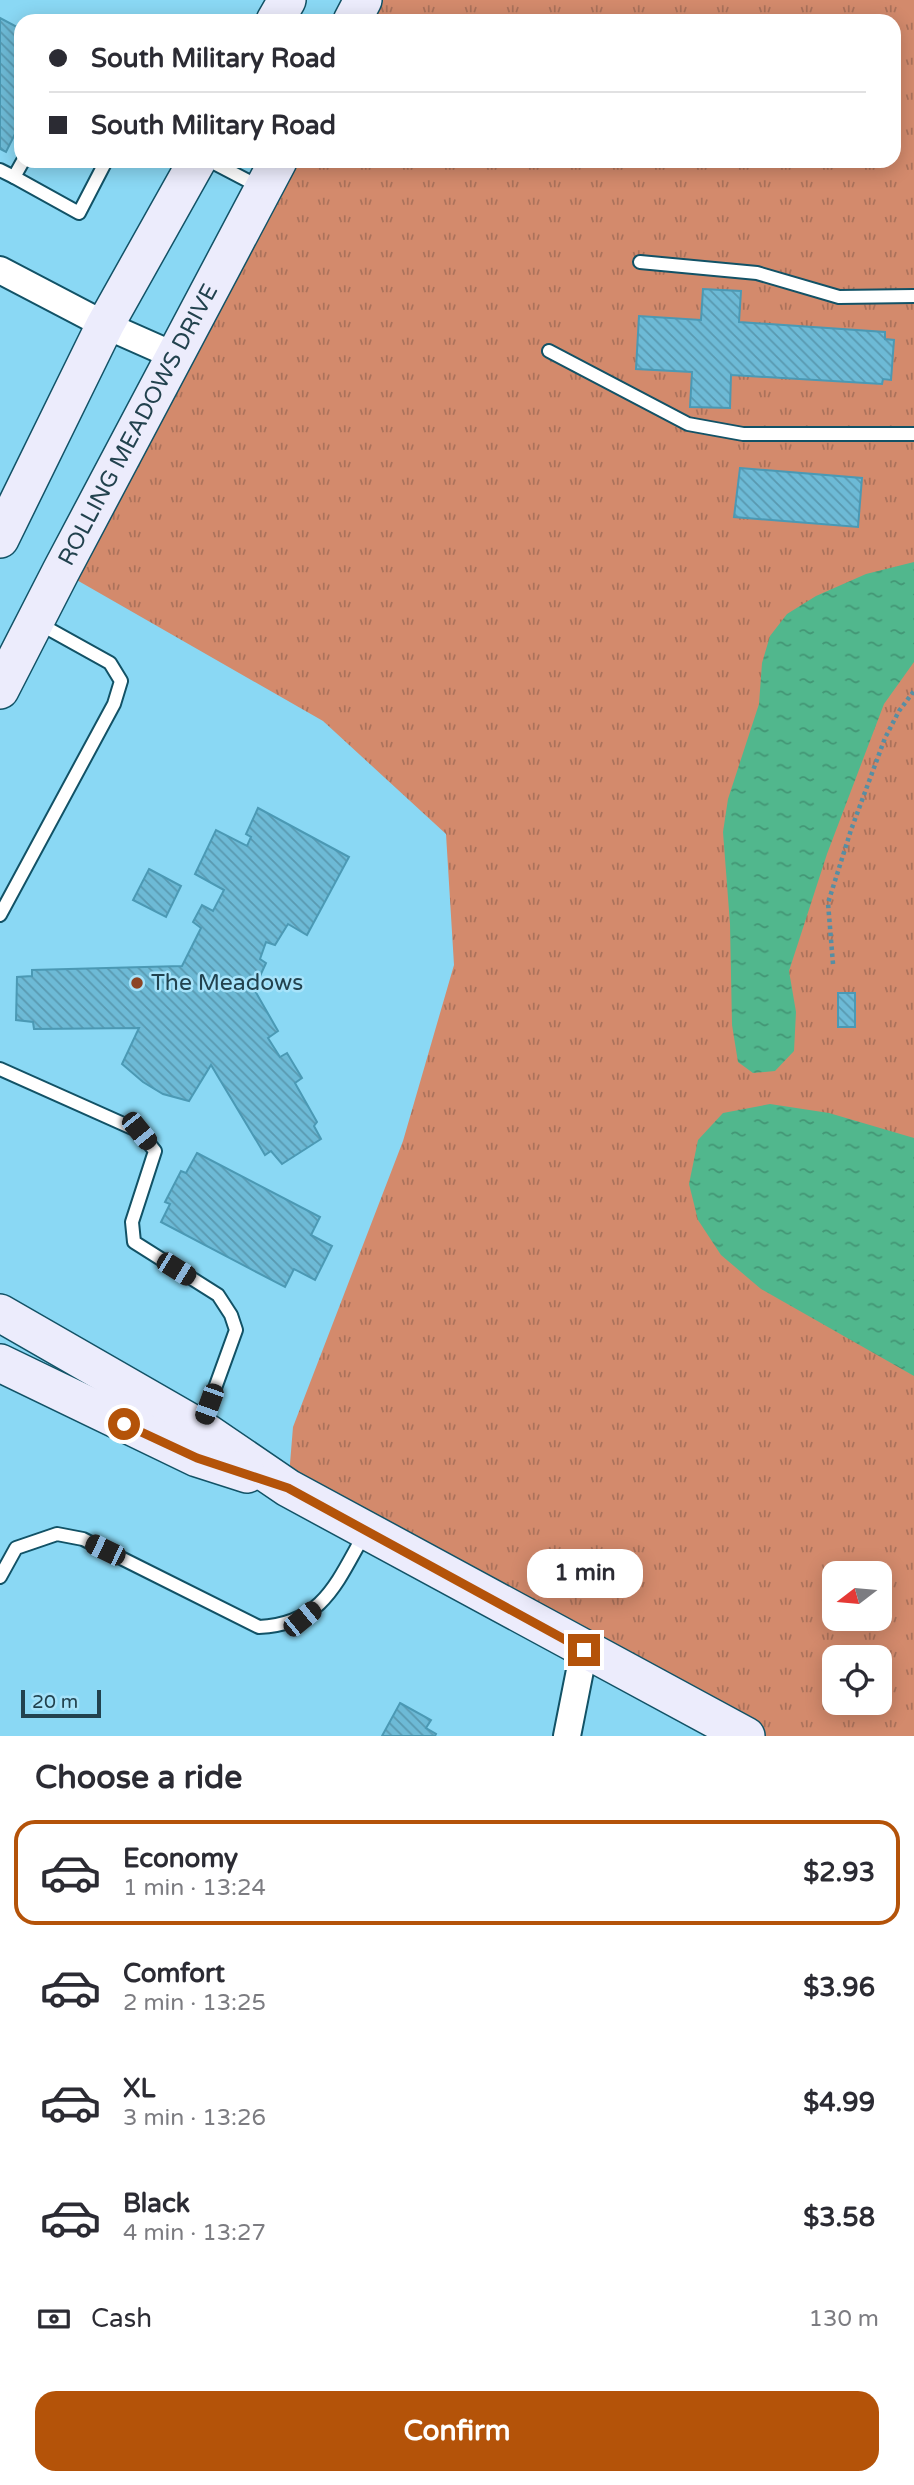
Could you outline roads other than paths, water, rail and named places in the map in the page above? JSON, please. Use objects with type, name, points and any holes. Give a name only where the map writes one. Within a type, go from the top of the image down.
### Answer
[{"type":"main road","points":[[0,539],[105,325],[193,168]]},
{"type":"main road","name":"ROLLING MEADOWS DRIVE","points":[[0,690],[271,175]]},
{"type":"main road","points":[[0,1313],[200,1428],[288,1488],[746,1736]]},
{"type":"main road","points":[[0,1363],[197,1458],[288,1488]]},
{"type":"street","points":[[0,270],[105,325],[175,356]]},
{"type":"street","points":[[567,1736],[584,1650]]},
{"type":"lane","points":[[14,177],[19,168]]},
{"type":"lane","points":[[0,170],[79,213],[102,168]]},
{"type":"lane","points":[[240,168],[271,175]]},
{"type":"lane","points":[[640,262],[757,273],[839,297],[914,296]]},
{"type":"lane","points":[[549,351],[688,424],[743,434],[914,434]]},
{"type":"lane","points":[[1,909],[114,704],[121,681],[110,663],[36,622]]},
{"type":"lane","points":[[0,1069],[139,1131],[155,1151],[132,1222],[134,1242],[218,1296],[231,1315],[236,1331],[200,1428]]},
{"type":"lane","points":[[0,1577],[16,1548],[57,1534],[83,1539],[259,1627],[279,1626],[302,1619],[328,1596],[367,1531]]},
{"type":"water","points":[[914,562],[914,662],[884,704],[827,854],[789,971],[796,1012],[794,1051],[775,1071],[753,1073],[738,1062],[732,1025],[730,924],[723,832],[728,799],[759,704],[762,663],[770,636],[787,614],[816,596],[866,574]]},
{"type":"water","points":[[770,1104],[829,1113],[914,1138],[914,1376],[761,1289],[721,1255],[698,1220],[689,1184],[698,1140],[723,1113]]},
{"type":"place","name":"The Meadows","points":[[137,983]]}]
